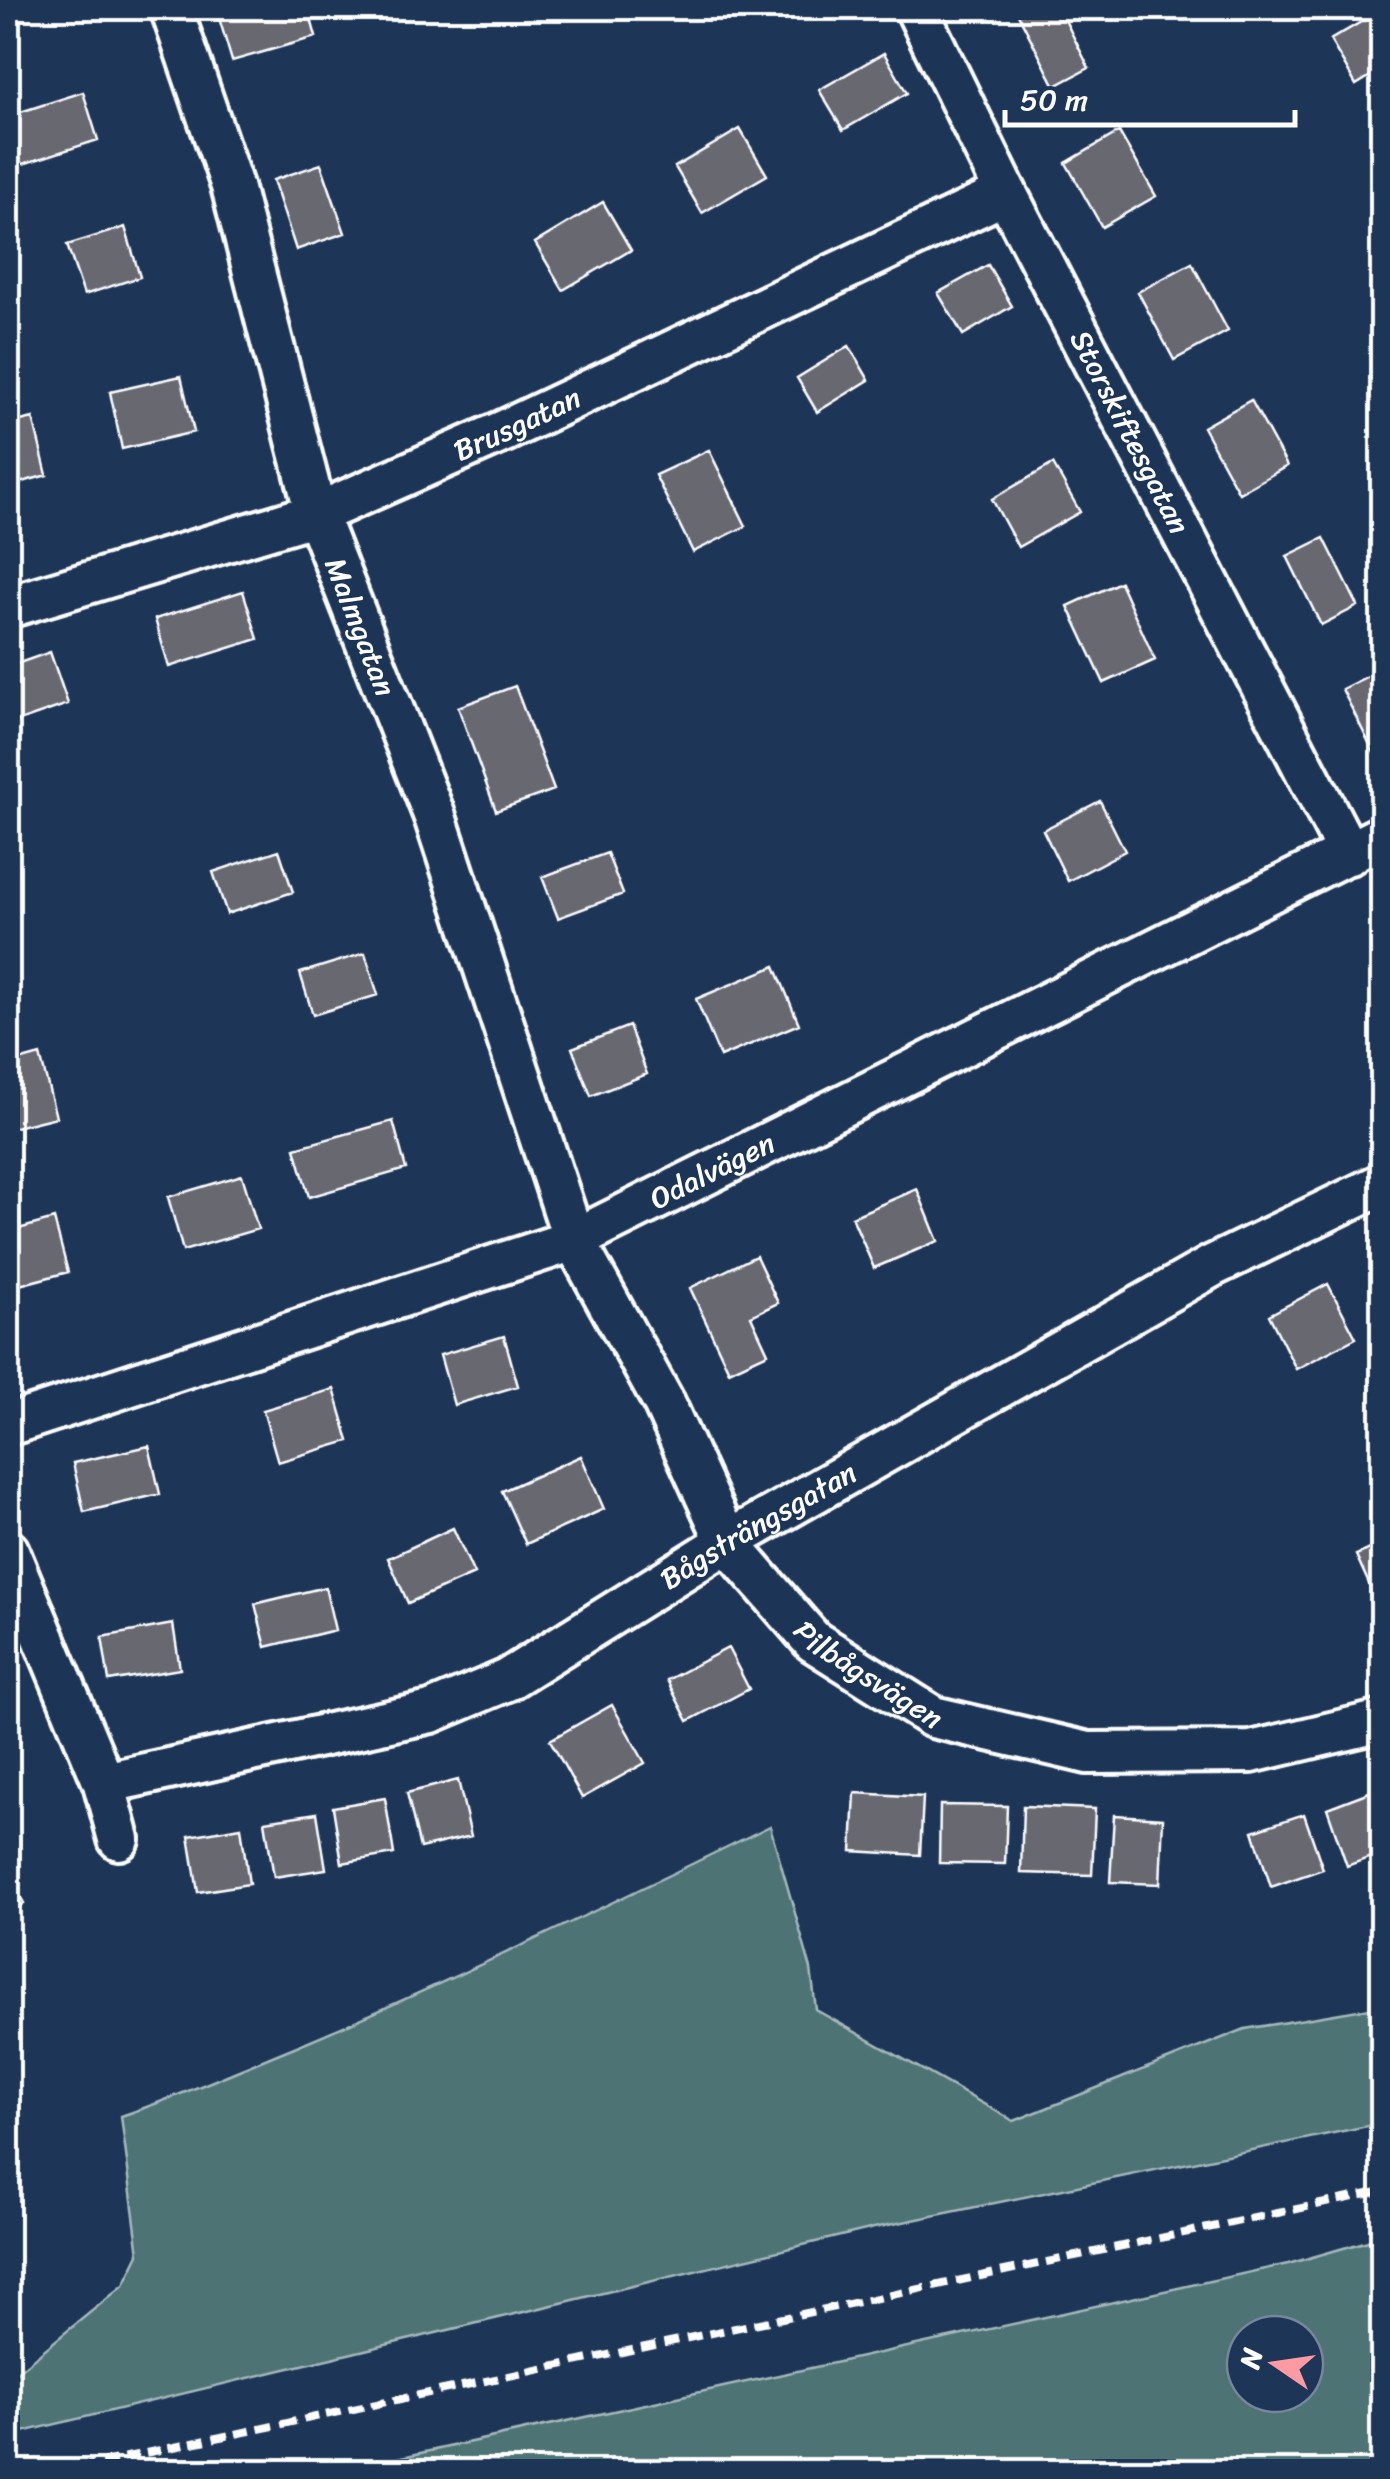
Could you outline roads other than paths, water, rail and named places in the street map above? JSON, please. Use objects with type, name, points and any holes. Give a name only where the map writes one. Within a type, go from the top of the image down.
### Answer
[{"type":"street","name":"Malmgatan","points":[[171,8],[232,186],[316,514],[435,817],[574,1240]]},
{"type":"street","name":"Storskiftesgatan","points":[[916,8],[1006,193],[1366,845]]},
{"type":"street","name":"Brusgatan","points":[[8,607],[316,514],[504,430],[1006,193]]},
{"type":"street","name":"Odalvägen","points":[[8,1426],[574,1240],[1366,845]]},
{"type":"street","name":"Bågsträngsgatan","points":[[104,1783],[431,1712],[507,1680],[727,1542],[1212,1266],[1382,1184]]},
{"type":"street","name":"Pilbågsvägen","points":[[574,1240],[664,1403],[727,1542],[813,1641],[932,1717],[1088,1753],[1251,1752],[1382,1721]]},
{"type":"street","points":[[8,1551],[104,1783],[119,1839]]},
{"type":"railway","points":[[56,2472],[1382,2191]]}]
